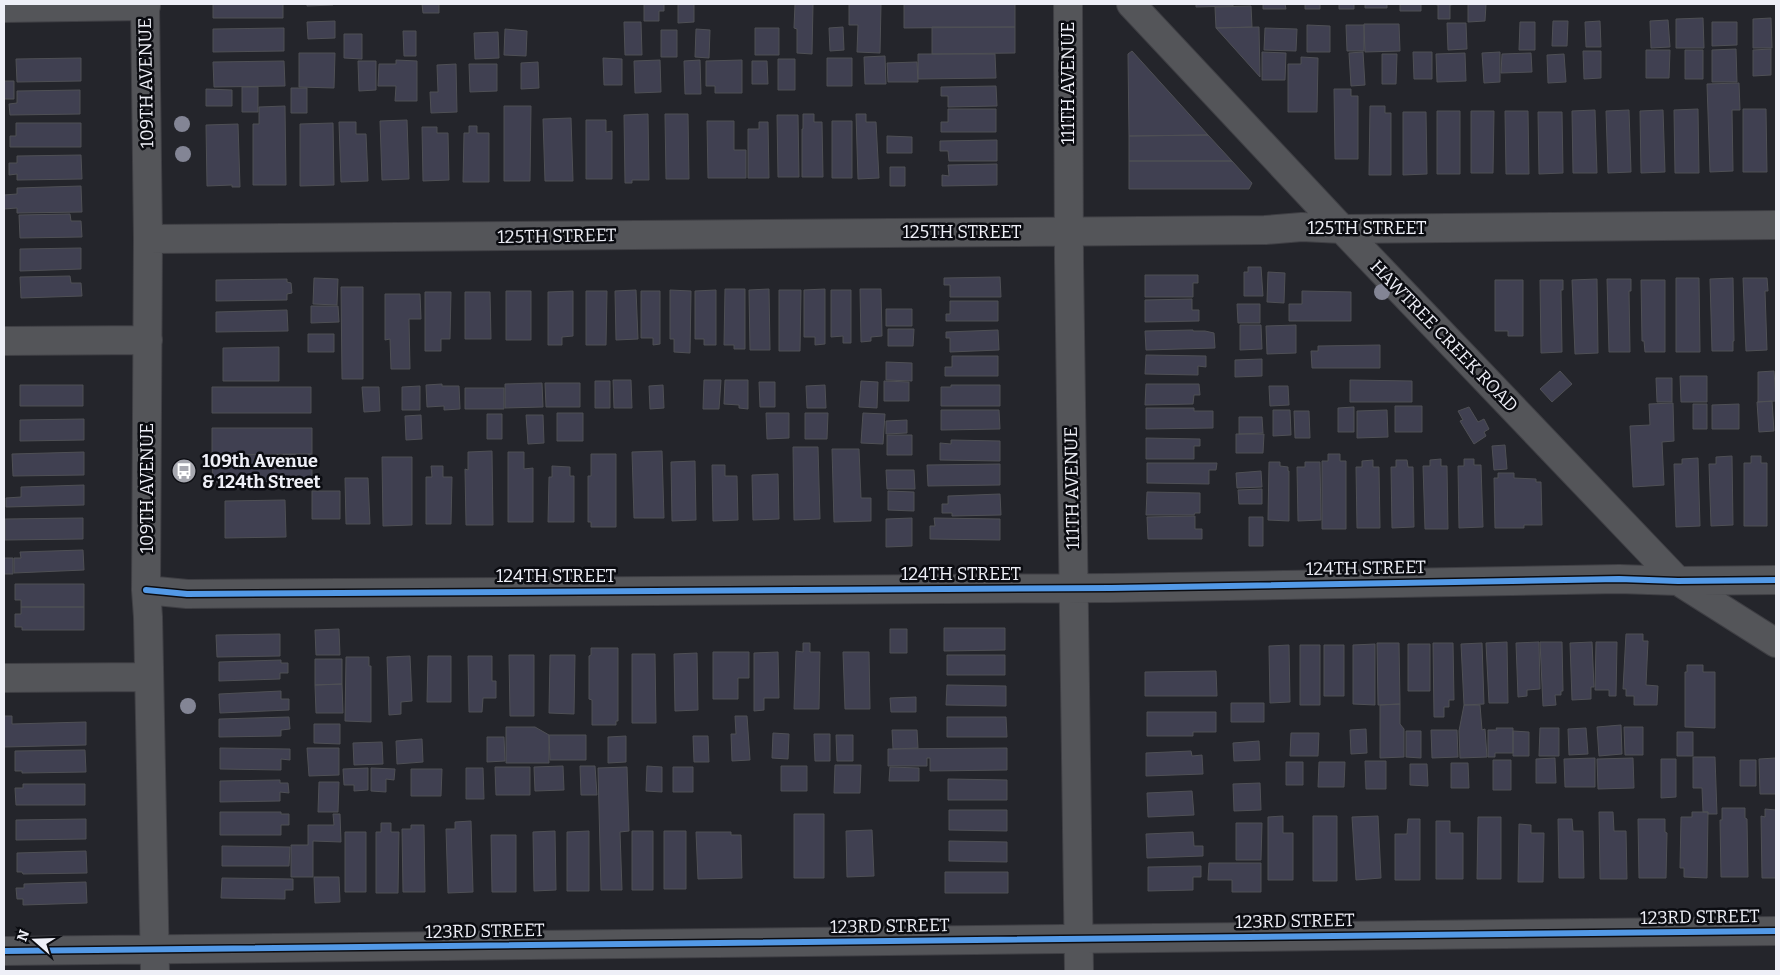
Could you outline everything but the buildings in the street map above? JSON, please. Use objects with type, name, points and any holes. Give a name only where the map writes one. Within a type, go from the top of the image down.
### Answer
[{"type":"street","name":"111TH AVENUE","points":[[1068,4],[1073,588],[1079,971]]},
{"type":"street","name":"HAWTREE CREEK ROAD","points":[[1131,4],[1342,229],[1678,581],[1776,643]]},
{"type":"street","points":[[4,8],[146,5]]},
{"type":"street","name":"109TH AVENUE","points":[[146,5],[148,239],[146,590],[155,961]]},
{"type":"street","name":"125TH STREET","points":[[148,239],[1265,230],[1302,227],[1342,229],[1776,225]]},
{"type":"street","points":[[4,341],[148,340]]},
{"type":"street","name":"124TH STREET","points":[[146,590],[197,594],[1073,588],[1619,579],[1678,581],[1776,580]]},
{"type":"street","points":[[4,678],[148,677]]},
{"type":"street","name":"123RD STREET","points":[[4,951],[155,961],[1079,939],[1776,932]]},
{"type":"cycle path","points":[[146,590],[187,594],[1111,588],[1619,579],[1678,581],[1776,580]]},
{"type":"cycle path","points":[[4,951],[1776,931]]},
{"type":"place","name":"109th Avenue & 124th Street","points":[[184,471]]}]
